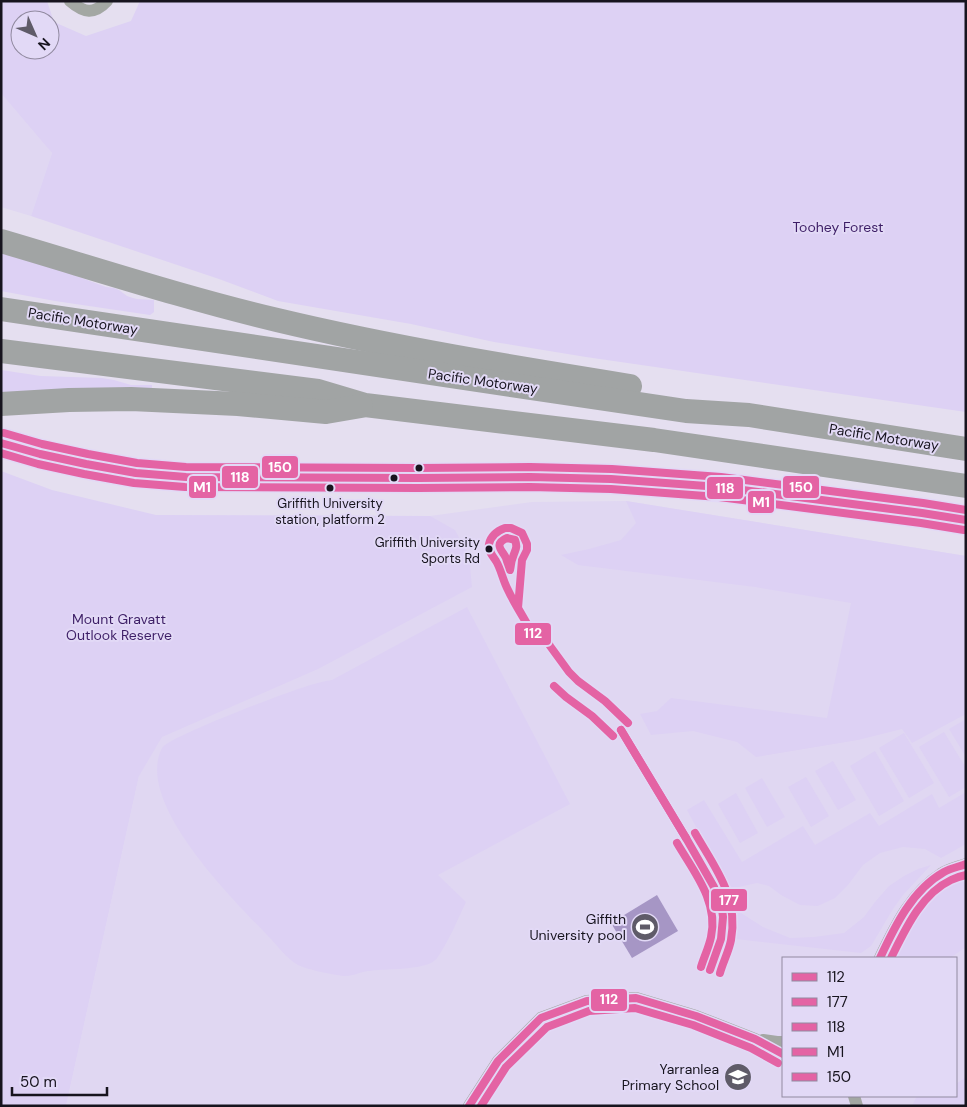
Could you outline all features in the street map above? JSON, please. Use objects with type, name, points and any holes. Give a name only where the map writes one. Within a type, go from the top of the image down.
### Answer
[{"type":"highway","points":[[1,241],[206,302],[276,320],[385,344],[724,402],[749,415]]},
{"type":"highway","name":"Pacific Motorway","points":[[1,309],[676,409],[749,415],[966,450]]},
{"type":"highway","points":[[1,351],[318,391],[365,405],[654,440],[966,486]]},
{"type":"highway","points":[[1,404],[131,399],[238,404],[326,412],[365,405]]},
{"type":"street","points":[[70,1],[89,11],[98,9],[107,1]]},
{"type":"street","points":[[880,957],[898,921],[919,891],[942,873],[966,864]]},
{"type":"street","points":[[469,1106],[498,1061],[541,1018],[587,1001],[636,998],[696,1016],[755,1039],[782,1053]]},
{"type":"street","points":[[755,1039],[782,1042]]},
{"type":"shaded area","points":[[1,89],[52,153],[31,216],[1,207]]},
{"type":"shaded area","points":[[626,501],[966,556],[966,1106],[66,1106],[139,776],[63,679],[292,516],[430,516],[532,502]]},
{"type":"shaded area","name":"Giffith University pool","points":[[657,895],[678,931],[632,958],[611,923]]},
{"type":"green space","name":"Toohey Forest","points":[[1,1],[47,1],[50,10],[10,10],[10,60],[60,60],[60,25],[86,36],[131,21],[140,1],[966,1],[966,412],[586,357],[494,342],[411,324],[278,301],[219,279],[31,216],[52,153],[1,93]]},
{"type":"green space","points":[[1,253],[114,288],[133,298],[154,300],[154,312],[150,315],[1,291]]},
{"type":"green space","points":[[1,370],[41,376],[102,378],[131,385],[152,385],[152,392],[1,395]]},
{"type":"green space","name":"Mount Gravatt Outlook Reserve","points":[[1,471],[52,490],[156,515],[430,516],[455,530],[469,556],[472,587],[318,669],[162,737],[139,776],[66,1106],[1,1106]]},
{"type":"green space","points":[[626,501],[966,556],[966,714],[912,743],[902,729],[858,740],[756,757],[737,742],[693,731],[651,735],[640,714],[657,711],[671,698],[827,718],[851,603],[755,587],[578,565],[561,555],[621,540],[636,523]]},
{"type":"green space","points":[[467,607],[570,804],[438,875],[466,902],[439,956],[429,964],[402,969],[368,971],[346,976],[321,972],[298,965],[282,952],[212,875],[174,822],[162,796],[157,770],[162,748],[185,734],[233,714],[302,688],[332,680]]},
{"type":"green space","points":[[966,719],[966,757],[949,729]]},
{"type":"green space","points":[[944,732],[966,768],[966,787],[949,797],[919,747]]},
{"type":"green space","points":[[904,733],[934,783],[909,798],[879,748]]},
{"type":"green space","points":[[875,751],[904,801],[879,816],[850,766]]},
{"type":"green space","points":[[833,761],[856,800],[838,810],[815,771]]},
{"type":"green space","points":[[806,777],[829,816],[811,827],[788,787]]},
{"type":"green space","points":[[762,778],[785,817],[767,827],[745,788]]},
{"type":"green space","points":[[966,792],[966,844],[941,858],[925,849],[903,847],[880,853],[863,865],[848,885],[835,898],[818,906],[800,905],[769,886],[757,883],[729,889],[687,810],[704,800],[742,862],[803,826],[815,845],[870,813],[879,826],[932,794],[939,808]]},
{"type":"green space","points":[[736,793],[758,833],[740,843],[718,804]]},
{"type":"green space","points":[[931,865],[903,895],[871,946],[861,953],[736,939],[734,909],[763,927],[790,938],[844,933],[864,917],[889,886],[918,869]]},
{"type":"green space","points":[[966,874],[966,947],[951,957],[888,957],[910,917],[932,892]]},
{"type":"green space","points":[[966,1077],[966,1106],[912,1106],[916,1097],[957,1097],[957,1083]]},
{"type":"transit line","name":"150","points":[[4,433],[88,454],[137,463],[186,467],[530,467],[612,469],[721,477],[966,510]]},
{"type":"transit line","name":"118","points":[[1,443],[86,464],[136,473],[186,477],[530,477],[611,479],[720,487],[966,520]]},
{"type":"transit line","name":"M1","points":[[1,453],[38,464],[134,483],[185,487],[530,487],[611,489],[719,497],[964,530]]},
{"type":"transit line","name":"112","points":[[505,528],[511,528],[522,533],[527,544],[527,550],[522,560],[518,608],[533,634],[511,596],[498,564],[489,549],[493,536],[505,528]]},
{"type":"transit line","name":"177","points":[[507,538],[515,540],[516,545],[510,570],[499,545],[507,538]]},
{"type":"transit line","name":"177","points":[[542,630],[550,646],[569,672],[605,701],[628,723]]},
{"type":"transit line","name":"177","points":[[554,686],[592,716],[613,736]]},
{"type":"transit line","name":"112","points":[[621,730],[686,838]]},
{"type":"transit line","name":"112","points":[[621,730],[686,838]]},
{"type":"transit line","name":"177","points":[[695,833],[724,884],[732,910],[731,940],[720,973]]},
{"type":"transit line","name":"112","points":[[686,838],[714,887],[722,909],[721,939],[710,970]]},
{"type":"transit line","name":"177","points":[[677,843],[703,888],[711,912],[713,924],[711,937],[701,967]]},
{"type":"transit line","name":"112","points":[[880,957],[898,921],[923,889],[944,872],[966,864]]},
{"type":"transit line","name":"177","points":[[892,957],[908,925],[931,894],[940,886],[966,875]]},
{"type":"transit line","name":"112","points":[[469,1106],[498,1061],[541,1018],[587,1001],[636,998],[696,1016],[755,1039],[782,1053]]},
{"type":"transit line","name":"177","points":[[481,1106],[506,1067],[547,1027],[589,1011],[635,1008],[693,1025],[751,1048],[778,1063]]},
{"type":"place","name":"Griffith University station, platform 2","points":[[330,488]]},
{"type":"place","name":"Griffith University Sports Rd","points":[[489,549]]},
{"type":"place","name":"Giffith University pool","points":[[645,927]]},
{"type":"place","name":"Yarranlea Primary School","points":[[738,1077]]}]
